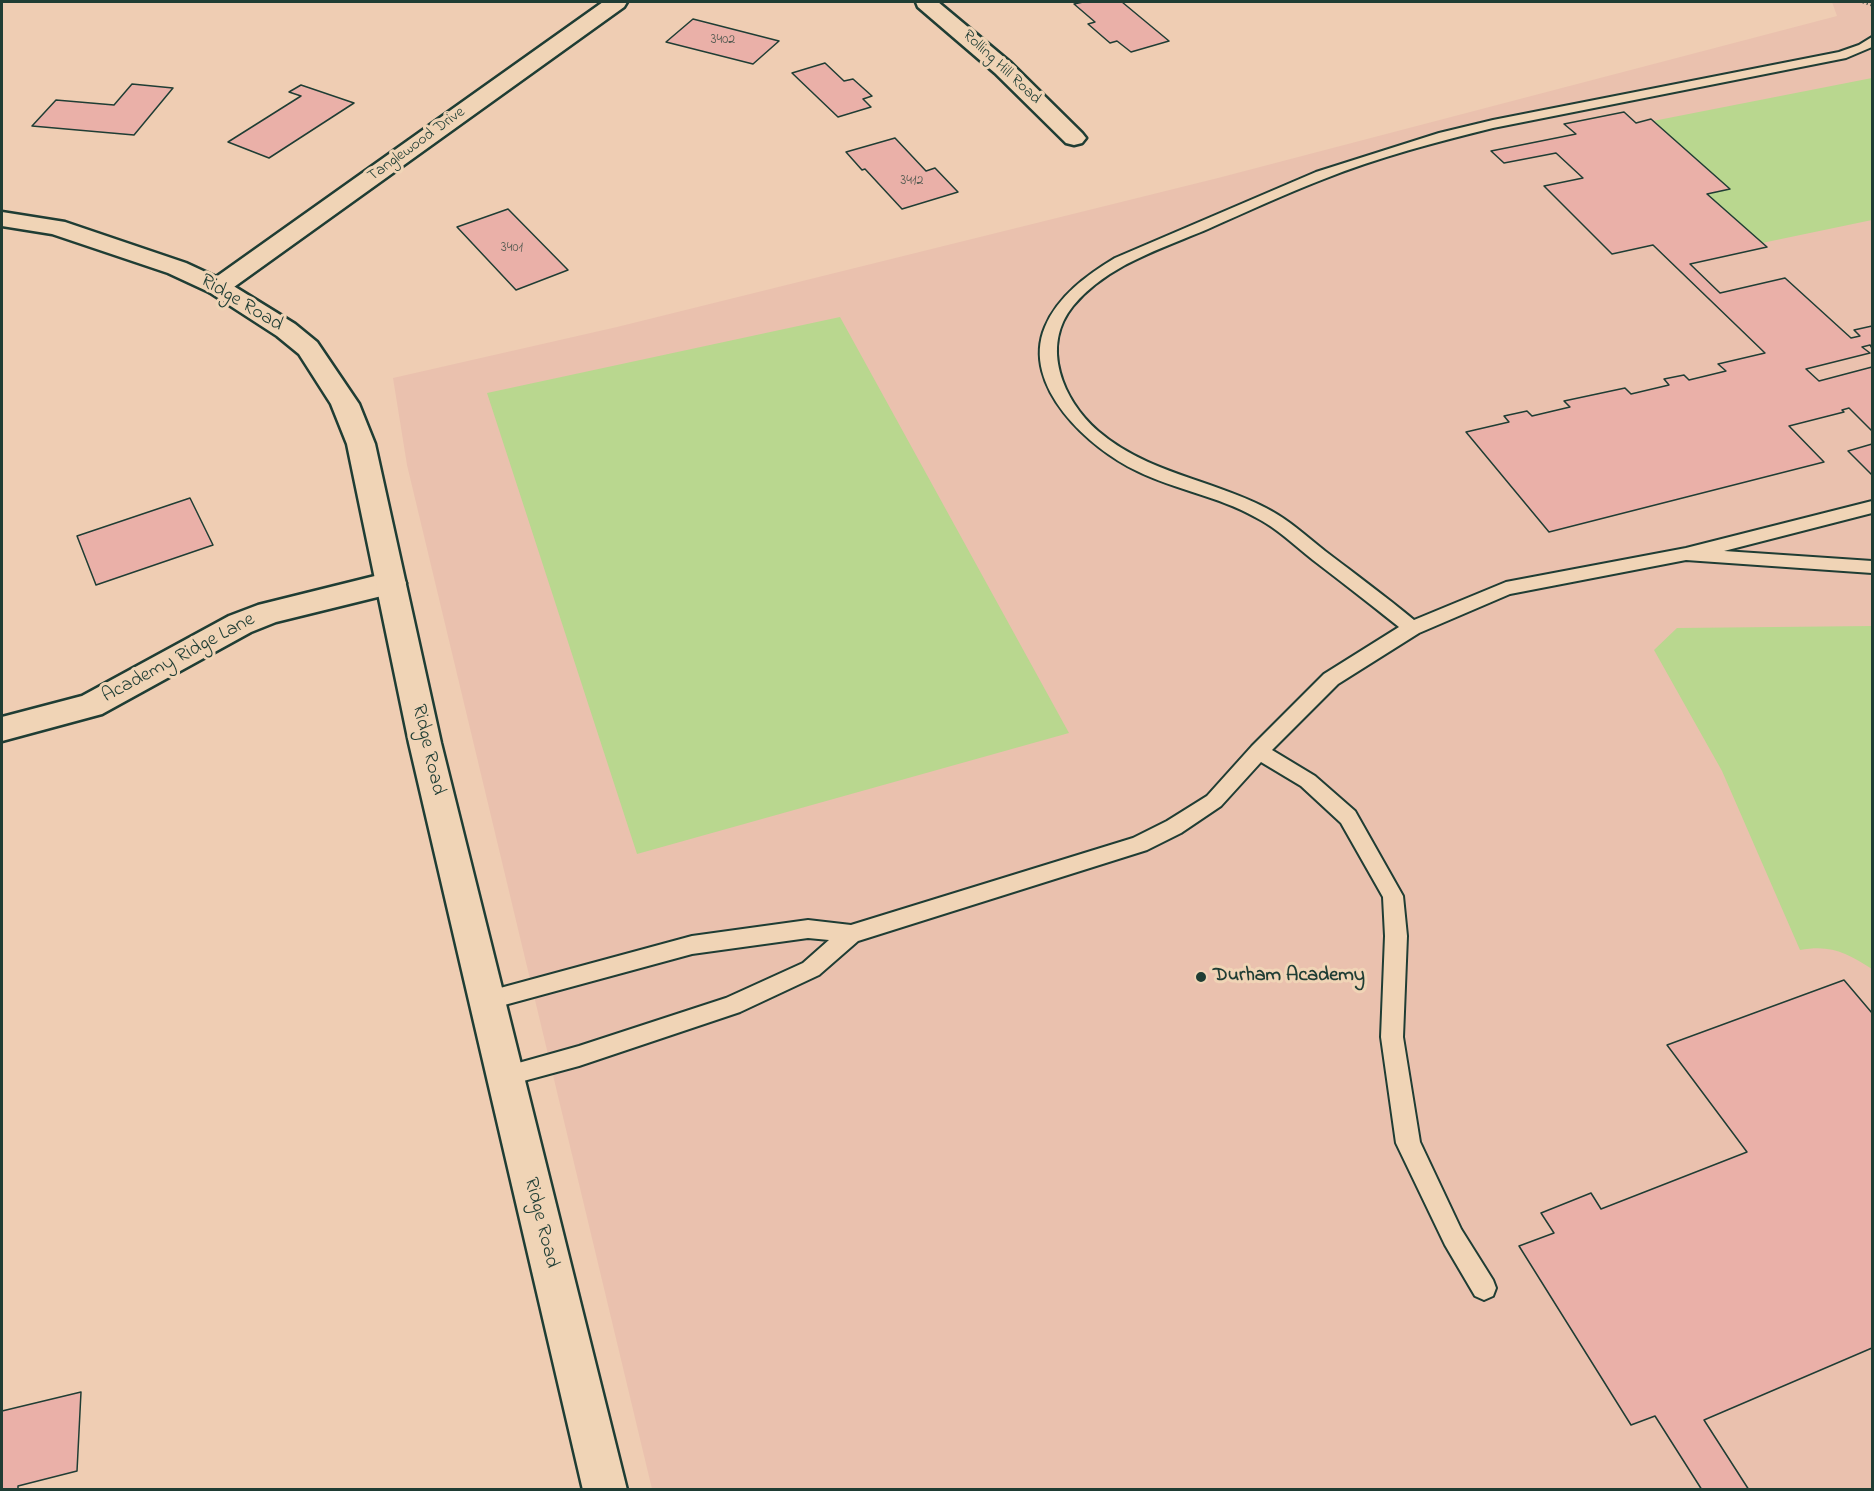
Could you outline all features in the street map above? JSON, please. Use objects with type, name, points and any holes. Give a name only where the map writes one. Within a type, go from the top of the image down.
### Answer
[{"type":"street","name":"Tanglewood Drive","points":[[218,287],[616,2]]},
{"type":"street","name":"Rolling Hill Road","points":[[926,2],[1003,68],[1074,138]]},
{"type":"street","name":"Ridge Road","points":[[2,219],[56,227],[177,268],[218,287],[286,330],[308,348],[345,404],[361,444],[410,676],[486,1001],[606,1490]]},
{"type":"street","name":"Academy Ridge Lane","points":[[2,729],[91,706],[240,624],[269,613],[392,583]]},
{"type":"lane","points":[[1412,628],[1276,521],[1228,497],[1160,475],[1110,448],[1072,415],[1052,379],[1047,353],[1051,332],[1065,305],[1089,280],[1120,261],[1321,175],[1444,136],[1493,124],[1841,55],[1864,48],[1872,41]]},
{"type":"lane","points":[[486,1001],[692,945],[808,929],[851,934],[1140,844],[1174,827],[1214,801],[1259,751],[1331,679],[1412,628],[1506,588],[1686,554],[1872,507]]},
{"type":"lane","points":[[1686,554],[1872,567]]},
{"type":"lane","points":[[1259,751],[1308,782],[1348,817],[1393,896],[1396,936],[1392,1037],[1408,1143],[1453,1237],[1484,1288]]},
{"type":"lane","points":[[505,1076],[579,1056],[732,1005],[810,969],[851,934]]},
{"type":"path","points":[[1863,2],[1872,5]]},
{"type":"shaded area","name":"Durham Academy","points":[[1832,2],[1872,2],[1872,1489],[652,1489],[407,465],[393,378],[617,327],[1218,178],[1837,16]]},
{"type":"green space","points":[[1872,78],[1872,220],[1762,243],[1707,194],[1729,188],[1653,121]]},
{"type":"green space","points":[[840,317],[1069,733],[637,854],[487,393]]},
{"type":"green space","points":[[1872,626],[1872,969],[1838,951],[1821,948],[1800,950],[1722,771],[1654,650],[1677,628]]},
{"type":"building","points":[[1122,2],[1169,41],[1131,52],[1117,41],[1110,43],[1088,24],[1095,22],[1074,4]]},
{"type":"building","points":[[693,19],[779,41],[753,64],[666,42]]},
{"type":"building","points":[[825,63],[844,81],[853,79],[872,96],[863,99],[871,107],[838,117],[792,73]]},
{"type":"building","points":[[132,84],[173,88],[134,135],[32,126],[56,100],[114,105]]},
{"type":"building","points":[[301,85],[354,103],[269,158],[228,142],[301,96],[289,92]]},
{"type":"building","points":[[1624,112],[1636,123],[1651,119],[1730,189],[1707,194],[1767,247],[1690,264],[1720,293],[1785,278],[1851,338],[1860,336],[1854,330],[1872,326],[1872,348],[1870,345],[1862,347],[1870,353],[1806,369],[1819,381],[1872,367],[1872,431],[1849,408],[1842,410],[1844,412],[1789,426],[1824,462],[1549,532],[1466,432],[1509,422],[1504,416],[1527,411],[1532,416],[1570,407],[1564,401],[1625,388],[1631,394],[1669,385],[1664,379],[1684,375],[1689,380],[1726,371],[1718,364],[1765,353],[1653,245],[1612,254],[1544,186],[1583,178],[1556,153],[1504,163],[1491,151],[1576,134],[1564,124]]},
{"type":"building","points":[[895,138],[926,171],[935,168],[958,192],[902,209],[846,152]]},
{"type":"building","points":[[508,209],[568,270],[516,290],[457,227]]},
{"type":"building","points":[[1872,444],[1872,475],[1848,451]]},
{"type":"building","points":[[190,498],[213,545],[96,585],[77,536]]},
{"type":"building","points":[[1844,980],[1872,1013],[1872,1348],[1704,1420],[1749,1490],[1702,1490],[1655,1416],[1631,1425],[1519,1246],[1554,1233],[1541,1213],[1591,1193],[1601,1209],[1747,1152],[1667,1045]]},
{"type":"building","points":[[81,1392],[77,1471],[18,1486],[18,1490],[2,1490],[2,1411]]},
{"type":"place","name":"Durham Academy","points":[[1201,977]]}]
